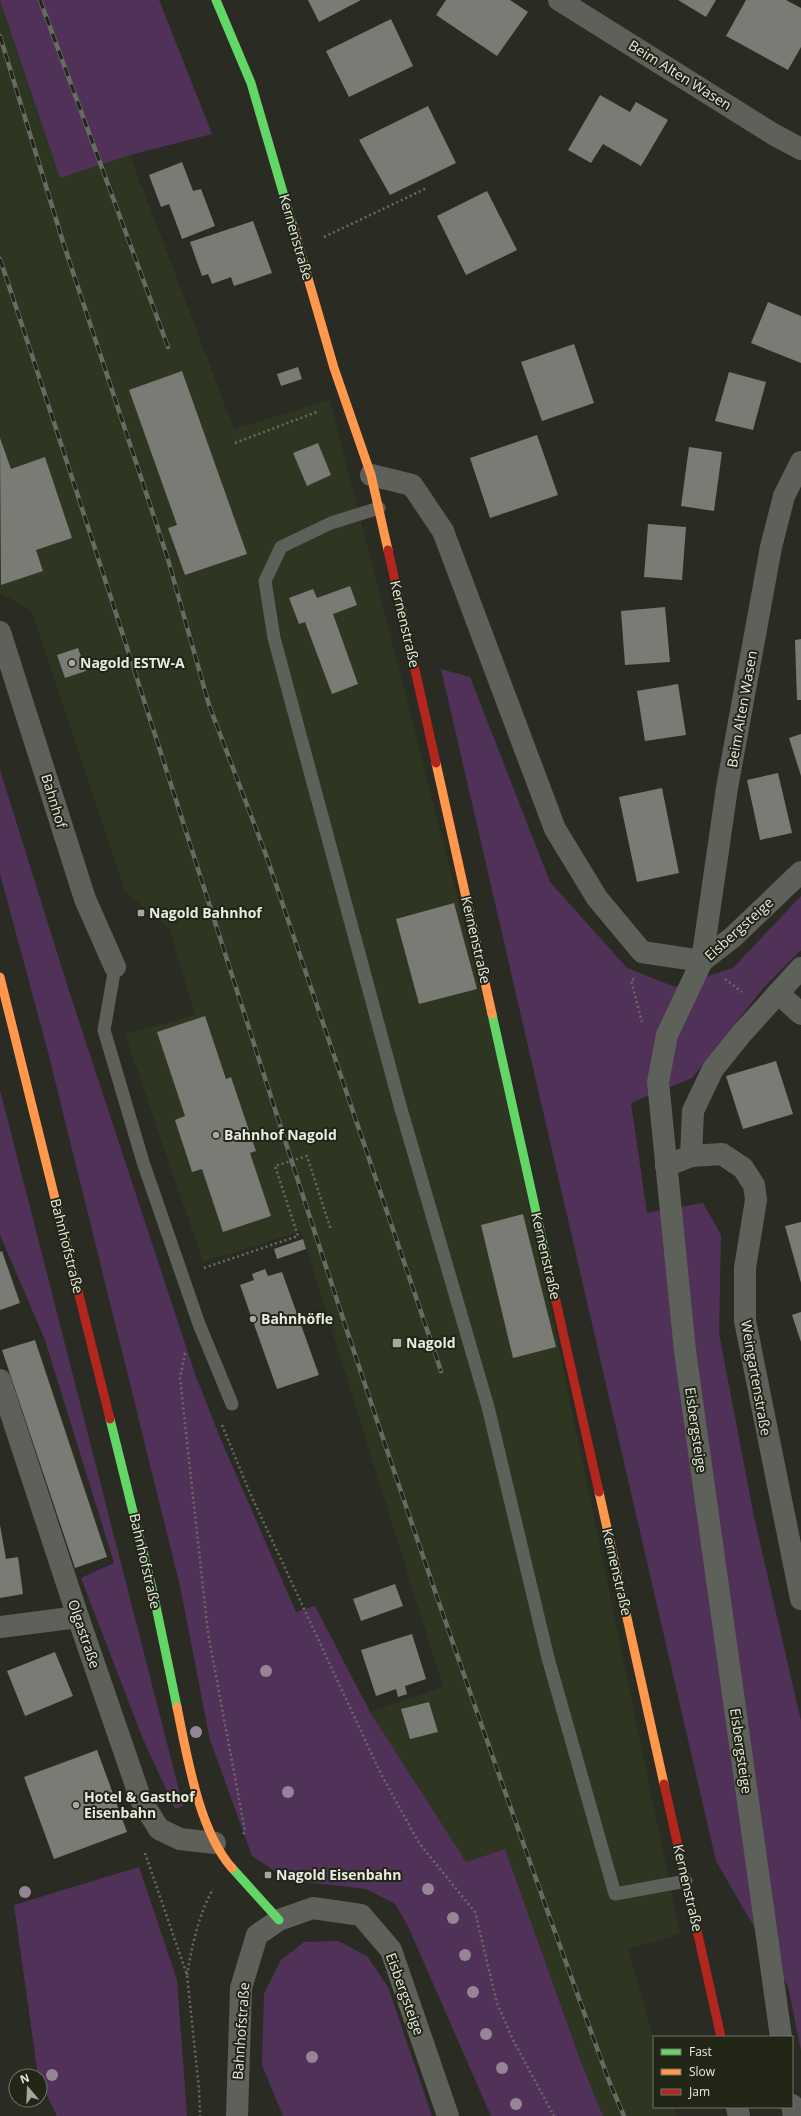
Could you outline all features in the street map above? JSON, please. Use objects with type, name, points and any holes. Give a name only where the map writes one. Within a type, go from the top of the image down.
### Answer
[{"type":"street","name":"Kernenstraße","points":[[216,0],[251,83],[334,368],[372,475],[721,2036]]},
{"type":"street","name":"Beim Alten Wasen","points":[[559,0],[773,134],[801,149]]},
{"type":"street","name":"Beim Alten Wasen","points":[[702,961],[727,788],[771,547],[784,496],[801,462]]},
{"type":"street","points":[[372,475],[412,485],[443,531],[555,829],[597,898],[642,952],[702,961]]},
{"type":"street","name":"Bahnhof","points":[[0,632],[85,899],[115,967]]},
{"type":"street","name":"Eisbergsteige","points":[[780,2036],[685,1351],[658,1082],[667,1035],[702,961],[733,937],[801,872]]},
{"type":"street","points":[[691,1156],[694,1111],[713,1069],[801,968]]},
{"type":"street","name":"Bahnhofstraße","points":[[0,977],[153,1592],[193,1783],[220,1852],[279,1920],[257,1935],[241,1988],[237,2116]]},
{"type":"street","points":[[771,1001],[801,1014]]},
{"type":"street","name":"Weingartenstraße","points":[[666,1166],[691,1156],[722,1154],[743,1168],[754,1185],[756,1200],[745,1268],[744,1321],[801,1598]]},
{"type":"street","name":"Olgastraße","points":[[0,1380],[78,1617],[141,1800],[159,1829]]},
{"type":"street","points":[[0,1627],[78,1617]]},
{"type":"street","points":[[159,1829],[180,1839],[220,1852]]},
{"type":"street","name":"Eisbergsteige","points":[[279,1920],[313,1908],[361,1915],[391,1950],[448,2116]]},
{"type":"lane","points":[[379,508],[331,523],[281,547],[265,581],[274,638],[401,1109],[488,1407],[548,1658],[615,1894],[686,1881]]},
{"type":"lane","points":[[115,967],[104,1030],[143,1162],[196,1317],[232,1404]]},
{"type":"path","points":[[300,249],[427,188]]},
{"type":"path","points":[[236,443],[322,410]]},
{"type":"path","points":[[702,961],[771,1001]]},
{"type":"path","points":[[218,1263],[298,1236],[275,1166],[306,1156],[331,1230]]},
{"type":"path","points":[[288,1240],[290,1244]]},
{"type":"path","points":[[187,1975],[194,1938],[220,1852],[245,1831],[208,1633],[180,1378],[186,1349],[189,1356]]},
{"type":"path","points":[[221,1424],[250,1493],[381,1774],[419,1843],[475,1912],[498,2003],[514,2042],[554,2116]]},
{"type":"path","points":[[159,1829],[143,1848],[187,1975],[199,2089],[200,2116]]},
{"type":"shaded area","points":[[0,0],[60,178],[130,155],[234,429],[330,400],[501,1068],[680,1934],[628,1949],[653,2036],[653,2108],[673,2108],[676,2116],[603,2116],[581,2062],[505,1849],[466,1863],[370,1712],[443,1687],[301,1231],[203,1262],[125,1034],[195,1015],[169,928],[125,892],[31,610],[0,593]]},
{"type":"shaded area","points":[[0,0],[159,0],[212,134],[130,155],[60,178]]},
{"type":"shaded area","points":[[441,669],[470,677],[550,882],[627,968],[675,987],[733,968],[801,896],[801,950],[764,987],[692,1078],[631,1103],[647,1213],[703,1203],[721,1235],[719,1333],[754,1517],[801,1721],[801,2050],[788,1986],[716,1861]]},
{"type":"shaded area","points":[[0,770],[69,991],[195,1374],[221,1440],[296,1612],[315,1606],[370,1712],[466,1862],[505,1849],[581,2062],[603,2116],[491,2116],[407,1924],[395,1904],[366,1889],[289,1880],[252,1856],[210,1740],[180,1586],[47,1048],[0,874]]},
{"type":"shaded area","points":[[0,1090],[183,1806],[175,1809],[143,1739],[81,1578],[114,1563],[45,1340],[0,1235]]},
{"type":"shaded area","points":[[139,1867],[177,1980],[187,2116],[57,2116],[48,2097],[48,2068],[37,2068],[14,1905]]},
{"type":"shaded area","points":[[338,1941],[367,1956],[388,1987],[432,2116],[283,2116],[262,2065],[264,1994],[281,1960],[304,1942]]},
{"type":"building","points":[[308,0],[361,0],[319,22]]},
{"type":"building","points":[[446,0],[510,0],[528,12],[497,56],[436,15]]},
{"type":"building","points":[[678,0],[716,0],[706,17]]},
{"type":"building","points":[[746,0],[786,0],[801,8],[801,47],[788,70],[726,36]]},
{"type":"building","points":[[391,19],[413,66],[349,97],[326,51]]},
{"type":"building","points":[[600,95],[630,112],[636,102],[668,120],[641,166],[603,144],[591,163],[568,150]]},
{"type":"building","points":[[428,106],[456,163],[390,195],[359,140]]},
{"type":"building","points":[[182,162],[193,191],[201,189],[215,226],[182,239],[169,204],[161,207],[149,175]]},
{"type":"building","points":[[487,191],[517,250],[466,275],[437,216]]},
{"type":"building","points":[[253,221],[272,273],[234,286],[231,277],[212,284],[208,274],[202,276],[190,242]]},
{"type":"building","points":[[768,302],[801,316],[801,363],[751,343]]},
{"type":"building","points":[[574,344],[594,403],[542,421],[521,362]]},
{"type":"building","points":[[298,367],[302,379],[281,386],[277,374]]},
{"type":"building","points":[[182,371],[247,554],[185,575],[168,528],[177,525],[129,390]]},
{"type":"building","points":[[729,372],[766,382],[753,430],[715,421]]},
{"type":"building","points":[[537,435],[558,495],[490,518],[470,458]]},
{"type":"building","points":[[0,438],[11,469],[45,457],[72,538],[36,550],[43,571],[1,585]]},
{"type":"building","points":[[318,443],[331,475],[307,486],[293,453]]},
{"type":"building","points":[[689,447],[722,452],[714,511],[681,506]]},
{"type":"building","points":[[648,524],[686,527],[682,580],[644,577]]},
{"type":"building","points":[[350,586],[357,605],[333,614],[358,684],[332,694],[305,622],[299,624],[289,598],[313,589],[317,598]]},
{"type":"building","points":[[665,607],[670,662],[625,665],[621,611]]},
{"type":"building","points":[[801,639],[801,700],[797,700],[795,640]]},
{"type":"building","name":"Nagold ESTW-A","points":[[78,648],[86,671],[65,678],[57,655]]},
{"type":"building","points":[[678,684],[686,735],[645,741],[637,691]]},
{"type":"building","points":[[801,734],[801,776],[789,738]]},
{"type":"building","points":[[778,773],[792,833],[760,840],[747,780]]},
{"type":"building","points":[[662,788],[679,873],[637,882],[619,797]]},
{"type":"building","points":[[454,903],[477,989],[419,1004],[396,919]]},
{"type":"building","name":"Bahnhof Nagold","points":[[205,1016],[226,1079],[231,1077],[256,1151],[250,1153],[271,1216],[223,1232],[202,1169],[192,1172],[175,1120],[185,1116],[157,1032]]},
{"type":"building","points":[[776,1061],[793,1114],[743,1129],[726,1076]]},
{"type":"building","points":[[523,1214],[556,1347],[513,1358],[481,1225]]},
{"type":"building","points":[[801,1222],[801,1283],[785,1226]]},
{"type":"building","points":[[303,1239],[306,1249],[277,1259],[274,1249]]},
{"type":"building","points":[[2,1251],[20,1303],[0,1310],[0,1252]]},
{"type":"building","points":[[265,1269],[268,1276],[282,1272],[319,1375],[277,1389],[240,1285],[254,1280],[252,1274]]},
{"type":"building","points":[[801,1312],[801,1342],[792,1315]]},
{"type":"building","points":[[35,1340],[107,1557],[75,1568],[2,1350]]},
{"type":"building","points":[[0,1525],[6,1559],[18,1557],[23,1594],[0,1598]]},
{"type":"building","points":[[395,1584],[403,1606],[361,1621],[353,1599]]},
{"type":"building","points":[[412,1634],[426,1679],[405,1686],[407,1694],[398,1697],[396,1689],[376,1696],[361,1650]]},
{"type":"building","points":[[55,1652],[73,1696],[25,1716],[7,1671]]},
{"type":"building","points":[[429,1702],[438,1732],[410,1739],[401,1709]]},
{"type":"building","name":"Hotel & Gasthof Eisenbahn","points":[[97,1750],[127,1832],[54,1859],[24,1777]]},
{"type":"railway","points":[[40,0],[168,347]]},
{"type":"railway","points":[[0,36],[63,242],[167,556],[209,705],[266,855],[441,1371]]},
{"type":"railway","points":[[0,259],[376,1418],[530,1861],[609,2081],[624,2116]]},
{"type":"traffic: fast","points":[[216,0],[251,83],[294,230]]},
{"type":"traffic: fast","points":[[492,1014],[548,1266]]},
{"type":"traffic: fast","points":[[110,1419],[153,1592],[177,1707]]},
{"type":"traffic: fast","points":[[232,1868],[279,1920]]},
{"type":"traffic: slow","points":[[294,230],[334,368],[371,475],[388,550]]},
{"type":"traffic: slow","points":[[436,763],[492,1014]]},
{"type":"traffic: slow","points":[[0,977],[74,1275]]},
{"type":"traffic: slow","points":[[599,1492],[664,1784]]},
{"type":"traffic: slow","points":[[177,1707],[190,1770],[203,1814],[211,1834],[232,1868]]},
{"type":"traffic: jam","points":[[388,550],[436,763]]},
{"type":"traffic: jam","points":[[548,1266],[599,1492]]},
{"type":"traffic: jam","points":[[74,1275],[110,1419]]},
{"type":"traffic: jam","points":[[664,1784],[721,2036]]},
{"type":"place","name":"Nagold ESTW-A","points":[[72,663]]},
{"type":"place","name":"Nagold Bahnhof","points":[[141,913]]},
{"type":"place","name":"Bahnhof Nagold","points":[[216,1135]]},
{"type":"place","name":"Bahnhöfle","points":[[253,1319]]},
{"type":"place","name":"Nagold","points":[[397,1343]]},
{"type":"place","name":"Hotel & Gasthof Eisenbahn","points":[[76,1805]]},
{"type":"place","name":"Nagold Eisenbahn","points":[[268,1875]]}]
